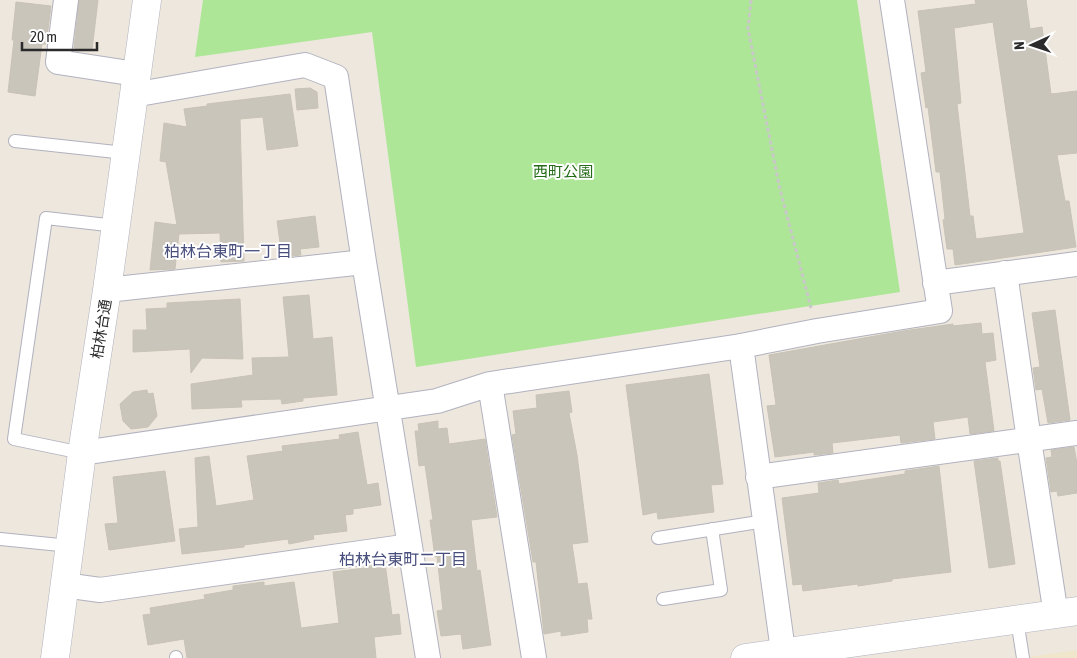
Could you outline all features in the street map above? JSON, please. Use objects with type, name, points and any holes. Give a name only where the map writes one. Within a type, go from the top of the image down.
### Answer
[{"type":"street","points":[[66,0],[58,62],[134,85],[305,65],[336,78],[428,658]]},
{"type":"street","name":"柏林台通","points":[[55,658],[82,453],[107,290],[147,0]]},
{"type":"street","points":[[82,453],[437,401],[490,384],[741,346],[817,331],[940,311],[892,0]]},
{"type":"street","points":[[107,290],[364,262]]},
{"type":"street","points":[[935,283],[1077,264]]},
{"type":"street","points":[[744,658],[784,655],[1067,613],[1029,440],[1005,273]]},
{"type":"street","points":[[741,346],[784,655]]},
{"type":"street","points":[[490,384],[534,658]]},
{"type":"street","points":[[758,477],[1077,433]]},
{"type":"street","points":[[64,585],[100,590],[410,546]]},
{"type":"lane","points":[[15,141],[125,153]]},
{"type":"lane","points":[[82,453],[14,439],[46,218],[116,226]]},
{"type":"lane","points":[[658,538],[764,521]]},
{"type":"lane","points":[[663,599],[722,590],[712,529]]},
{"type":"lane","points":[[0,539],[70,546]]},
{"type":"lane","points":[[1017,620],[1024,658]]},
{"type":"path","points":[[751,0],[748,29],[779,184],[817,331]]},
{"type":"shaded area","points":[[1077,650],[1077,658],[1023,658]]},
{"type":"green space","name":"西町公園","points":[[203,0],[857,0],[900,292],[416,367],[372,32],[195,57]]},
{"type":"building","points":[[79,0],[98,0],[92,50],[74,48]]},
{"type":"building","points":[[975,0],[1026,0],[1030,29],[1042,27],[1051,94],[1077,91],[1077,153],[1057,155],[1065,201],[1069,201],[1076,247],[955,265],[953,249],[947,249],[940,172],[936,172],[928,107],[926,108],[921,73],[926,72],[918,11],[976,4]],"holes":[[[993,22],[1024,233],[976,239],[973,216],[970,216],[957,104],[961,103],[954,28]]]},
{"type":"building","points":[[16,2],[51,6],[46,44],[42,44],[35,96],[8,92]]},
{"type":"building","points":[[310,88],[317,92],[318,108],[297,110],[295,89]]},
{"type":"building","points":[[290,94],[298,146],[267,150],[263,117],[240,119],[244,261],[221,262],[220,233],[179,234],[175,269],[150,270],[155,222],[177,225],[166,162],[160,161],[164,123],[187,127],[184,109],[207,106],[207,104]]},
{"type":"building","points":[[315,216],[319,247],[300,249],[301,255],[282,257],[277,221]]},
{"type":"building","points":[[309,295],[313,339],[332,337],[337,395],[303,398],[303,401],[282,404],[281,399],[241,400],[242,407],[192,409],[191,384],[253,375],[252,358],[289,357],[283,297]]},
{"type":"building","points":[[240,299],[243,359],[202,358],[191,373],[190,349],[133,352],[133,330],[147,330],[146,309],[167,308],[167,303]]},
{"type":"building","points":[[1055,310],[1070,420],[1048,423],[1042,389],[1036,390],[1033,368],[1040,367],[1032,313]]},
{"type":"building","points":[[981,323],[982,334],[993,333],[996,360],[985,362],[994,431],[970,434],[968,417],[933,422],[935,439],[901,443],[900,435],[832,443],[833,453],[814,455],[814,452],[775,457],[767,406],[776,405],[769,355],[903,331],[953,324],[953,326]]},
{"type":"building","points":[[709,374],[723,484],[711,485],[714,512],[658,519],[657,512],[643,515],[626,385]]},
{"type":"building","points":[[147,390],[148,394],[153,393],[157,416],[148,427],[131,429],[123,421],[120,404],[133,392]]},
{"type":"building","points":[[569,391],[572,412],[569,413],[577,455],[588,542],[572,544],[578,584],[587,583],[592,619],[587,619],[588,632],[561,636],[561,631],[544,634],[536,562],[533,562],[512,435],[516,434],[513,411],[537,408],[536,395]]},
{"type":"building","points":[[438,421],[438,429],[447,428],[449,444],[485,439],[497,517],[471,520],[477,571],[480,570],[491,645],[463,649],[461,634],[441,636],[437,611],[443,610],[437,556],[435,557],[430,520],[433,520],[425,465],[419,466],[415,431],[419,431],[418,424]]},
{"type":"building","points":[[358,432],[367,485],[378,483],[381,505],[353,509],[353,514],[345,515],[347,531],[313,535],[314,539],[289,544],[288,539],[244,545],[244,547],[182,554],[179,529],[198,527],[195,458],[209,456],[216,506],[254,500],[247,456],[283,451],[282,446],[340,439],[339,435]]},
{"type":"building","points":[[1074,447],[1077,463],[1077,493],[1058,496],[1057,491],[1051,492],[1046,458],[1052,457],[1051,450]]},
{"type":"building","points":[[998,458],[1015,564],[989,568],[974,461]]},
{"type":"building","points":[[939,466],[951,572],[892,579],[892,581],[858,586],[858,584],[803,591],[802,584],[793,585],[782,498],[819,493],[818,483],[838,480],[839,484],[905,474],[905,471]]},
{"type":"building","points":[[165,471],[175,541],[109,550],[105,524],[118,523],[113,477]]},
{"type":"building","points":[[385,563],[392,615],[399,614],[401,634],[374,637],[376,658],[187,658],[184,639],[148,645],[143,615],[151,614],[150,608],[205,599],[204,595],[233,590],[233,586],[264,582],[264,586],[294,582],[301,628],[339,623],[333,572],[365,568],[365,566]]},
{"type":"district","name":"柏林台東町一丁目","points":[[228,251]]},
{"type":"district","name":"柏林台東町二丁目","points":[[403,559]]}]
